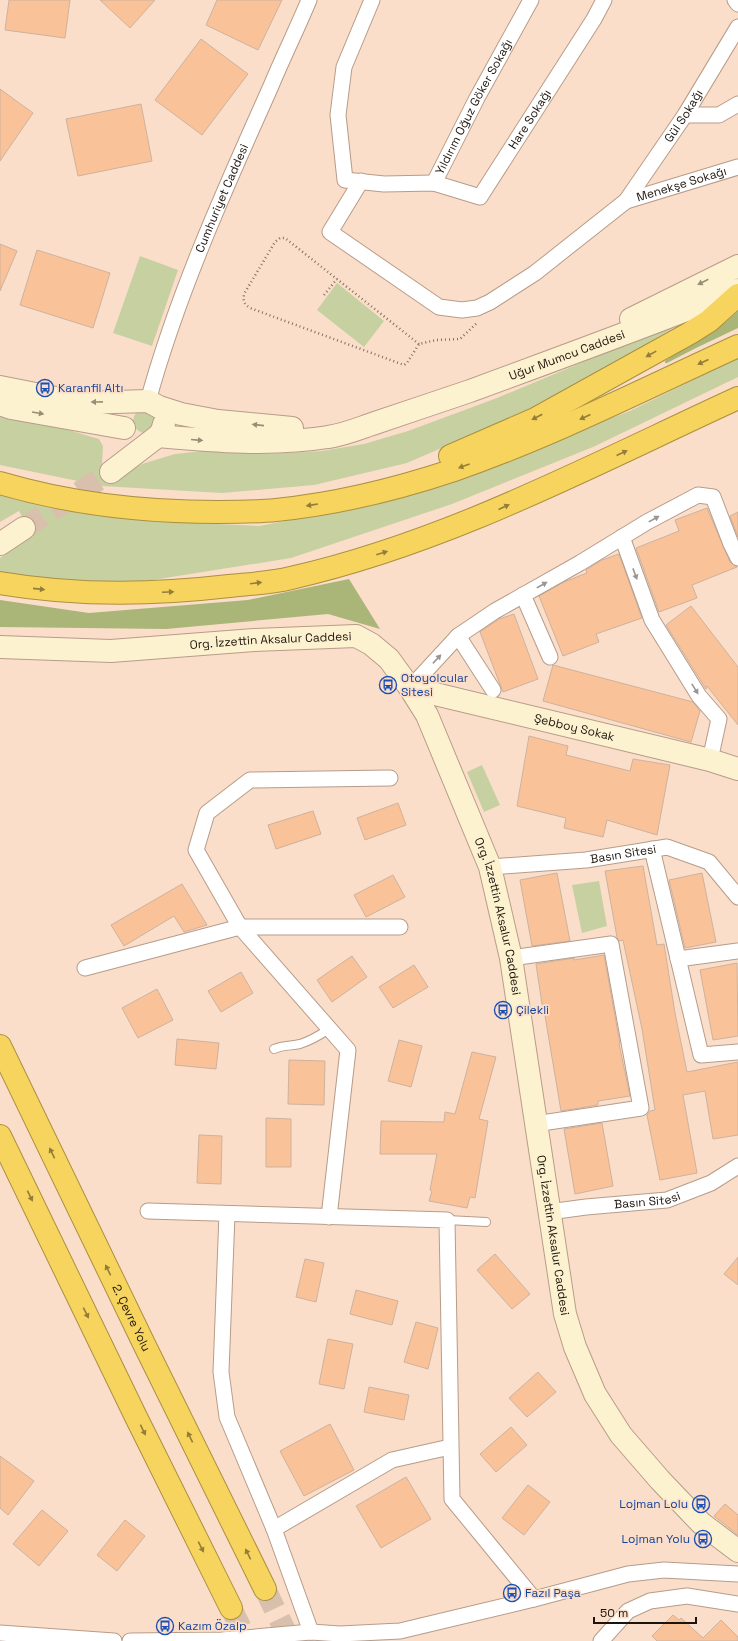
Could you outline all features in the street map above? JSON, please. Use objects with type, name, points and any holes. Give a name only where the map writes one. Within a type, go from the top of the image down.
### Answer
[{"type":"highway","points":[[339,500],[356,490],[450,456],[535,419],[690,333],[709,321],[738,295]]},
{"type":"highway","points":[[0,483],[53,496],[91,503],[126,508],[187,512],[276,510],[339,500],[413,482],[453,470],[508,450],[565,426],[738,346]]},
{"type":"highway","points":[[0,583],[63,591],[103,594],[147,594],[225,587],[296,577],[400,548],[487,514],[638,446],[738,398]]},
{"type":"highway","name":"2. Çevre Yolu","points":[[0,1046],[145,1346],[265,1589]]},
{"type":"highway","points":[[0,1136],[136,1417],[231,1608]]},
{"type":"main road","points":[[581,350],[618,326],[738,266]]},
{"type":"main road","name":"Uğur Mumcu Caddesi","points":[[394,416],[425,407],[554,362],[581,350],[622,336],[738,290]]},
{"type":"main road","points":[[0,387],[81,403],[148,403],[181,414],[218,421],[286,428],[315,427],[394,416]]},
{"type":"main road","points":[[148,403],[164,418],[162,431],[115,470],[125,453],[126,432],[123,416],[126,410],[148,403]]},
{"type":"main road","points":[[0,404],[11,408],[126,432],[140,442],[146,442],[155,438],[215,441],[293,441],[330,437],[394,416]]},
{"type":"main road","points":[[0,544],[24,528]]},
{"type":"main road","name":"Org. İzzettin Aksalur Caddesi","points":[[0,647],[111,651],[254,640],[356,636],[371,644],[389,659],[427,715],[490,867],[511,958],[565,1314],[575,1347],[595,1394],[621,1435],[660,1480],[701,1523],[738,1551]]},
{"type":"main road","name":"Şebboy Sokak","points":[[410,688],[710,760],[738,769]]},
{"type":"street","name":"Cumhuriyet Caddesi","points":[[148,403],[157,368],[212,221],[309,0]]},
{"type":"street","name":"Yıldırım Oğuz Göker Sokağı","points":[[372,0],[344,67],[338,115],[345,180],[384,184],[434,184],[477,98],[530,0]]},
{"type":"street","name":"Hare Sokağı","points":[[434,184],[480,197],[590,25],[604,0]]},
{"type":"street","points":[[735,0],[738,4]]},
{"type":"street","name":"Gül Sokağı","points":[[626,202],[685,115],[738,27]]},
{"type":"street","points":[[685,115],[719,115],[738,104]]},
{"type":"street","name":"Menekşe Sokağı","points":[[626,202],[738,168]]},
{"type":"street","points":[[361,181],[330,232],[439,307],[462,310],[477,308],[490,302],[536,273],[626,202]]},
{"type":"street","points":[[410,688],[458,636],[495,610],[580,563],[622,537],[698,494],[713,497],[738,558]]},
{"type":"street","points":[[622,537],[652,620],[699,696],[719,720],[710,760]]},
{"type":"street","points":[[524,595],[550,658]]},
{"type":"street","points":[[458,636],[493,690]]},
{"type":"street","points":[[329,1217],[348,1050],[240,927],[196,850],[207,813],[250,780],[390,778]]},
{"type":"street","name":"Basın Sitesi","points":[[490,867],[586,860],[667,847],[709,862],[738,897]]},
{"type":"street","points":[[652,849],[701,1055],[738,1052]]},
{"type":"street","points":[[85,968],[240,927],[400,927]]},
{"type":"street","points":[[511,958],[611,944],[642,1108],[535,1124]]},
{"type":"street","points":[[678,959],[738,951]]},
{"type":"street","name":"Basın Sitesi","points":[[549,1212],[586,1207],[667,1200],[710,1183],[738,1166]]},
{"type":"street","points":[[148,1211],[447,1220],[452,1499],[534,1599]]},
{"type":"street","points":[[227,1214],[221,1372],[227,1417],[274,1529],[311,1632]]},
{"type":"street","points":[[274,1529],[392,1460],[450,1447]]},
{"type":"street","points":[[130,1641],[222,1640],[311,1632],[340,1634],[400,1631],[534,1599],[628,1574],[664,1570],[738,1574]]},
{"type":"street","points":[[601,1641],[628,1611],[650,1601],[687,1596],[738,1604]]},
{"type":"street","points":[[0,1633],[114,1641]]},
{"type":"lane","points":[[274,1049],[280,1046],[300,1044],[329,1029]]},
{"type":"lane","points":[[447,1220],[486,1222]]},
{"type":"path","points":[[419,344],[285,238],[280,238],[275,242],[244,294],[243,300],[250,308],[404,365],[419,344],[436,340],[460,339],[480,319],[490,302]]},
{"type":"path","points":[[324,295],[337,279]]},
{"type":"green space","points":[[140,256],[178,270],[152,346],[113,333]]},
{"type":"green space","points":[[337,283],[384,321],[364,347],[317,310]]},
{"type":"green space","points":[[738,311],[738,328],[665,363],[665,361],[674,355],[703,338]]},
{"type":"green space","points":[[693,316],[578,385],[531,409],[407,463],[314,485],[222,493],[102,486],[0,465],[0,410],[99,439],[103,446],[102,463],[112,481],[142,464],[175,454],[223,449],[268,454],[322,451],[364,444],[408,431],[497,398]]},
{"type":"green space","points":[[738,358],[738,377],[593,447],[452,504],[291,558],[140,582],[76,581],[0,573],[0,558],[32,536],[19,511],[0,522],[0,492],[117,516],[197,523],[259,526],[333,512],[478,468],[630,411]]},
{"type":"green space","points":[[140,410],[154,414],[157,421],[147,433],[142,433],[135,428],[133,421],[134,417]]},
{"type":"green space","points":[[349,579],[380,629],[328,614],[166,629],[0,627],[0,600],[89,613],[248,600]]},
{"type":"green space","points":[[482,765],[500,805],[484,812],[467,772]]},
{"type":"green space","points":[[599,881],[607,926],[582,933],[572,885]]},
{"type":"building","points":[[9,0],[70,0],[65,38],[5,30]]},
{"type":"building","points":[[100,0],[155,0],[130,28]]},
{"type":"building","points":[[217,0],[282,0],[258,50],[206,25]]},
{"type":"building","points":[[201,39],[248,74],[202,135],[155,100]]},
{"type":"building","points":[[0,89],[33,113],[0,161]]},
{"type":"building","points":[[141,104],[152,161],[78,176],[66,119]]},
{"type":"building","points":[[0,244],[17,251],[0,291]]},
{"type":"building","points":[[37,250],[110,273],[93,328],[20,305]]},
{"type":"building","points":[[707,508],[730,562],[737,567],[692,585],[697,598],[659,612],[636,548],[679,531],[675,520]]},
{"type":"building","points":[[738,512],[738,537],[730,516]]},
{"type":"building","points":[[619,554],[642,618],[596,634],[599,642],[563,656],[539,596],[564,582],[587,573],[586,570],[602,560]]},
{"type":"building","points":[[691,606],[738,667],[738,725],[707,686],[706,689],[666,625]]},
{"type":"building","points":[[514,614],[538,679],[503,692],[480,632],[499,619]]},
{"type":"building","points":[[553,665],[693,702],[700,711],[691,742],[543,701]]},
{"type":"building","points":[[529,736],[568,746],[566,755],[630,771],[633,759],[670,765],[657,835],[607,820],[603,837],[564,828],[566,818],[517,806]]},
{"type":"building","points":[[398,803],[406,825],[365,840],[357,818]]},
{"type":"building","points":[[313,811],[321,834],[276,849],[268,825]]},
{"type":"building","points":[[643,866],[657,945],[664,944],[675,1013],[687,1072],[738,1062],[738,1135],[713,1139],[705,1091],[683,1095],[697,1173],[660,1180],[647,1115],[650,1111],[655,1110],[642,1029],[623,940],[619,941],[617,937],[605,871]]},
{"type":"building","points":[[557,873],[570,941],[532,946],[520,880]]},
{"type":"building","points":[[702,873],[716,942],[685,948],[669,880]]},
{"type":"building","points":[[393,875],[405,897],[366,917],[354,895]]},
{"type":"building","points":[[182,884],[207,925],[184,932],[174,916],[124,946],[111,925]]},
{"type":"building","points":[[604,955],[619,1044],[630,1096],[598,1101],[598,1105],[561,1111],[536,964]]},
{"type":"building","points":[[352,956],[367,977],[332,1002],[317,980]]},
{"type":"building","points":[[737,963],[738,1036],[713,1040],[700,970]]},
{"type":"building","points":[[414,965],[428,987],[393,1008],[379,987]]},
{"type":"building","points":[[241,972],[253,993],[221,1012],[208,991]]},
{"type":"building","points":[[157,989],[173,1020],[138,1038],[122,1008]]},
{"type":"building","points":[[177,1039],[219,1043],[216,1069],[175,1065]]},
{"type":"building","points":[[399,1040],[422,1046],[411,1087],[388,1081]]},
{"type":"building","points":[[472,1052],[496,1057],[479,1119],[488,1121],[475,1198],[470,1197],[467,1208],[429,1201],[432,1191],[430,1190],[437,1154],[380,1154],[381,1121],[444,1122],[445,1112],[455,1114]]},
{"type":"building","points":[[289,1060],[325,1061],[324,1105],[288,1104]]},
{"type":"building","points":[[266,1118],[291,1119],[291,1167],[266,1167]]},
{"type":"building","points":[[602,1123],[613,1186],[575,1194],[564,1129]]},
{"type":"building","points":[[199,1135],[222,1136],[221,1184],[197,1183]]},
{"type":"building","points":[[495,1254],[530,1294],[512,1309],[477,1270]]},
{"type":"building","points":[[738,1257],[738,1285],[724,1274]]},
{"type":"building","points":[[305,1259],[324,1263],[316,1302],[296,1297]]},
{"type":"building","points":[[356,1290],[398,1301],[392,1325],[350,1314]]},
{"type":"building","points":[[416,1322],[438,1328],[428,1369],[404,1362]]},
{"type":"building","points":[[328,1339],[353,1344],[344,1389],[319,1384]]},
{"type":"building","points":[[538,1372],[556,1392],[527,1417],[509,1398]]},
{"type":"building","points":[[369,1387],[409,1395],[404,1420],[364,1412]]},
{"type":"building","points":[[330,1424],[354,1470],[304,1496],[280,1451]]},
{"type":"building","points":[[511,1427],[527,1445],[496,1472],[480,1454]]},
{"type":"building","points":[[0,1456],[34,1481],[8,1515],[0,1508]]},
{"type":"building","points":[[406,1477],[431,1519],[381,1548],[356,1506]]},
{"type":"building","points":[[528,1485],[550,1502],[524,1535],[502,1518]]},
{"type":"building","points":[[725,1504],[738,1515],[738,1535],[714,1516]]},
{"type":"building","points":[[42,1510],[68,1531],[39,1566],[13,1544]]},
{"type":"building","points":[[125,1520],[145,1536],[117,1571],[97,1555]]},
{"type":"building","points":[[673,1615],[679,1620],[681,1618],[703,1638],[721,1620],[738,1637],[738,1641],[657,1641],[652,1636]]},
{"type":"tunnel","points":[[24,528],[111,472]]},
{"type":"tunnel","points":[[265,1589],[290,1641]]},
{"type":"tunnel","points":[[231,1608],[247,1641]]},
{"type":"place","name":"Karanfil Altı","points":[[45,388]]},
{"type":"place","name":"Otoyolcular Sitesi","points":[[388,685]]},
{"type":"place","name":"Çilekli","points":[[503,1010]]},
{"type":"place","name":"Lojman Lolu","points":[[701,1504]]},
{"type":"place","name":"Lojman Yolu","points":[[703,1539]]},
{"type":"place","name":"Fazıl Paşa","points":[[512,1593]]},
{"type":"place","name":"Kazım Özalp","points":[[165,1626]]}]
